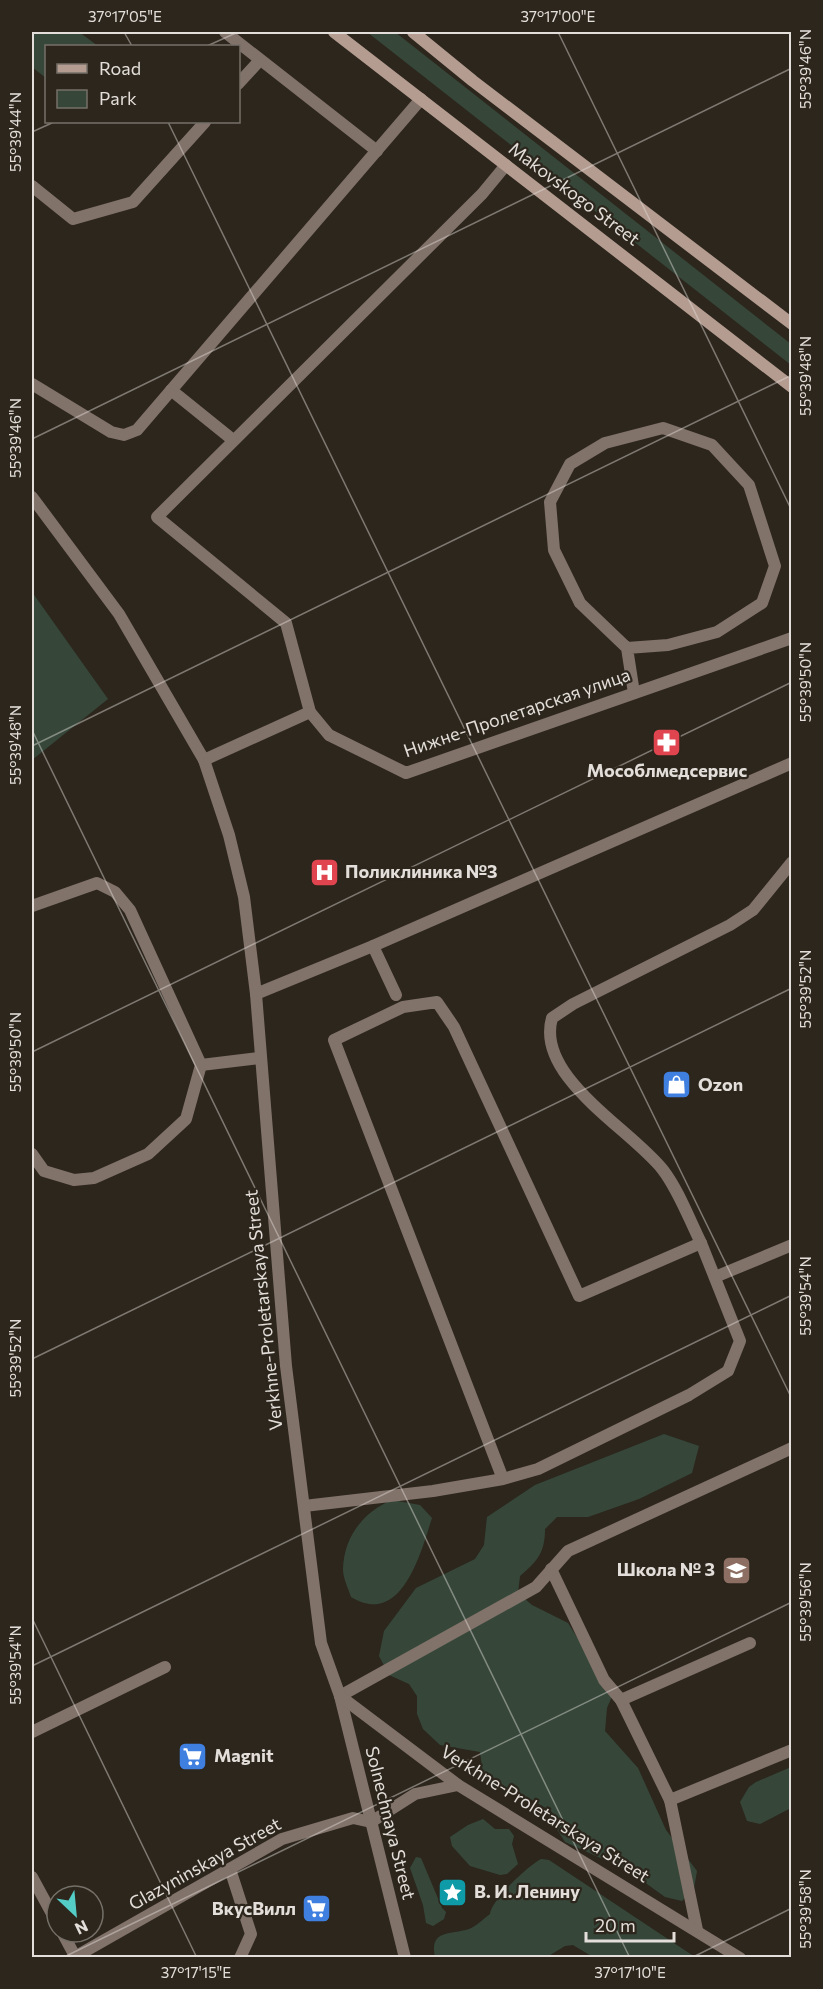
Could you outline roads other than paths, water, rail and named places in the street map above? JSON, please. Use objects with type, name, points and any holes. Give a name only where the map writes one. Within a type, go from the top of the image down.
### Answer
[{"type":"main road","name":"Makovskogo Street","points":[[334,32],[792,387]]},
{"type":"main road","name":"Makovskogo Street","points":[[413,32],[473,81],[792,324]]},
{"type":"street","points":[[225,32],[377,151]]},
{"type":"street","points":[[240,82],[260,60]]},
{"type":"street","points":[[32,384],[111,432],[124,435],[137,430],[422,99]]},
{"type":"street","points":[[32,186],[73,219],[133,202],[204,123]]},
{"type":"street","points":[[204,760],[310,712],[286,623],[157,517],[482,194],[506,165]]},
{"type":"street","points":[[171,390],[233,440]]},
{"type":"street","points":[[627,648],[668,645],[717,632],[762,603],[775,566],[749,485],[712,445],[663,428],[604,443],[570,464],[550,502],[555,550],[580,603],[627,648],[634,693]]},
{"type":"street","name":"Verkhne-Proletarskaya Street","points":[[32,497],[119,614],[204,760],[229,835],[244,897],[256,993],[286,1366],[321,1643],[340,1696],[458,1785],[740,1958]]},
{"type":"street","name":"Нижне-Пролетарская улица","points":[[310,712],[330,735],[406,773],[792,638]]},
{"type":"street","points":[[256,993],[373,946],[792,763]]},
{"type":"street","points":[[304,1506],[433,1491],[503,1479],[538,1469],[689,1395],[728,1371],[740,1341],[701,1243],[663,1170],[576,1089],[556,1057],[548,1031],[552,1018],[573,1004],[738,920],[753,910],[792,862]]},
{"type":"street","points":[[32,906],[97,884],[115,892],[130,910],[201,1065],[186,1119],[148,1154],[94,1178],[74,1180],[44,1171],[32,1154]]},
{"type":"street","points":[[373,946],[396,995]]},
{"type":"street","points":[[503,1479],[334,1040],[403,1006],[437,1002],[454,1027],[579,1296],[701,1243]]},
{"type":"street","points":[[201,1065],[260,1058]]},
{"type":"street","points":[[715,1277],[792,1245]]},
{"type":"street","points":[[340,1696],[536,1587],[568,1551],[792,1448]]},
{"type":"street","points":[[551,1569],[604,1680],[621,1700],[670,1800],[697,1930]]},
{"type":"street","points":[[621,1700],[750,1642]]},
{"type":"street","points":[[32,1732],[165,1667]]},
{"type":"street","name":"Solnechnaya Street","points":[[340,1696],[405,1958]]},
{"type":"street","points":[[670,1800],[792,1750]]},
{"type":"street","points":[[371,1822],[415,1794],[458,1785]]},
{"type":"street","name":"Glazyninskaya Street","points":[[75,1957],[282,1839],[353,1818],[371,1822]]},
{"type":"street","points":[[230,1869],[252,1934],[240,1958]]},
{"type":"street","points":[[32,1877],[45,1901]]},
{"type":"place","name":"Мособлмедсервис","points":[[667,742]]},
{"type":"place","name":"Поликлиника №3","points":[[324,872]]},
{"type":"place","name":"Ozon","points":[[677,1085]]},
{"type":"place","name":"Школа № 3","points":[[736,1570]]},
{"type":"place","name":"Magnit","points":[[193,1756]]},
{"type":"place","name":"В. И. Ленину","points":[[453,1892]]},
{"type":"place","name":"ВкусВилл","points":[[317,1909]]}]
